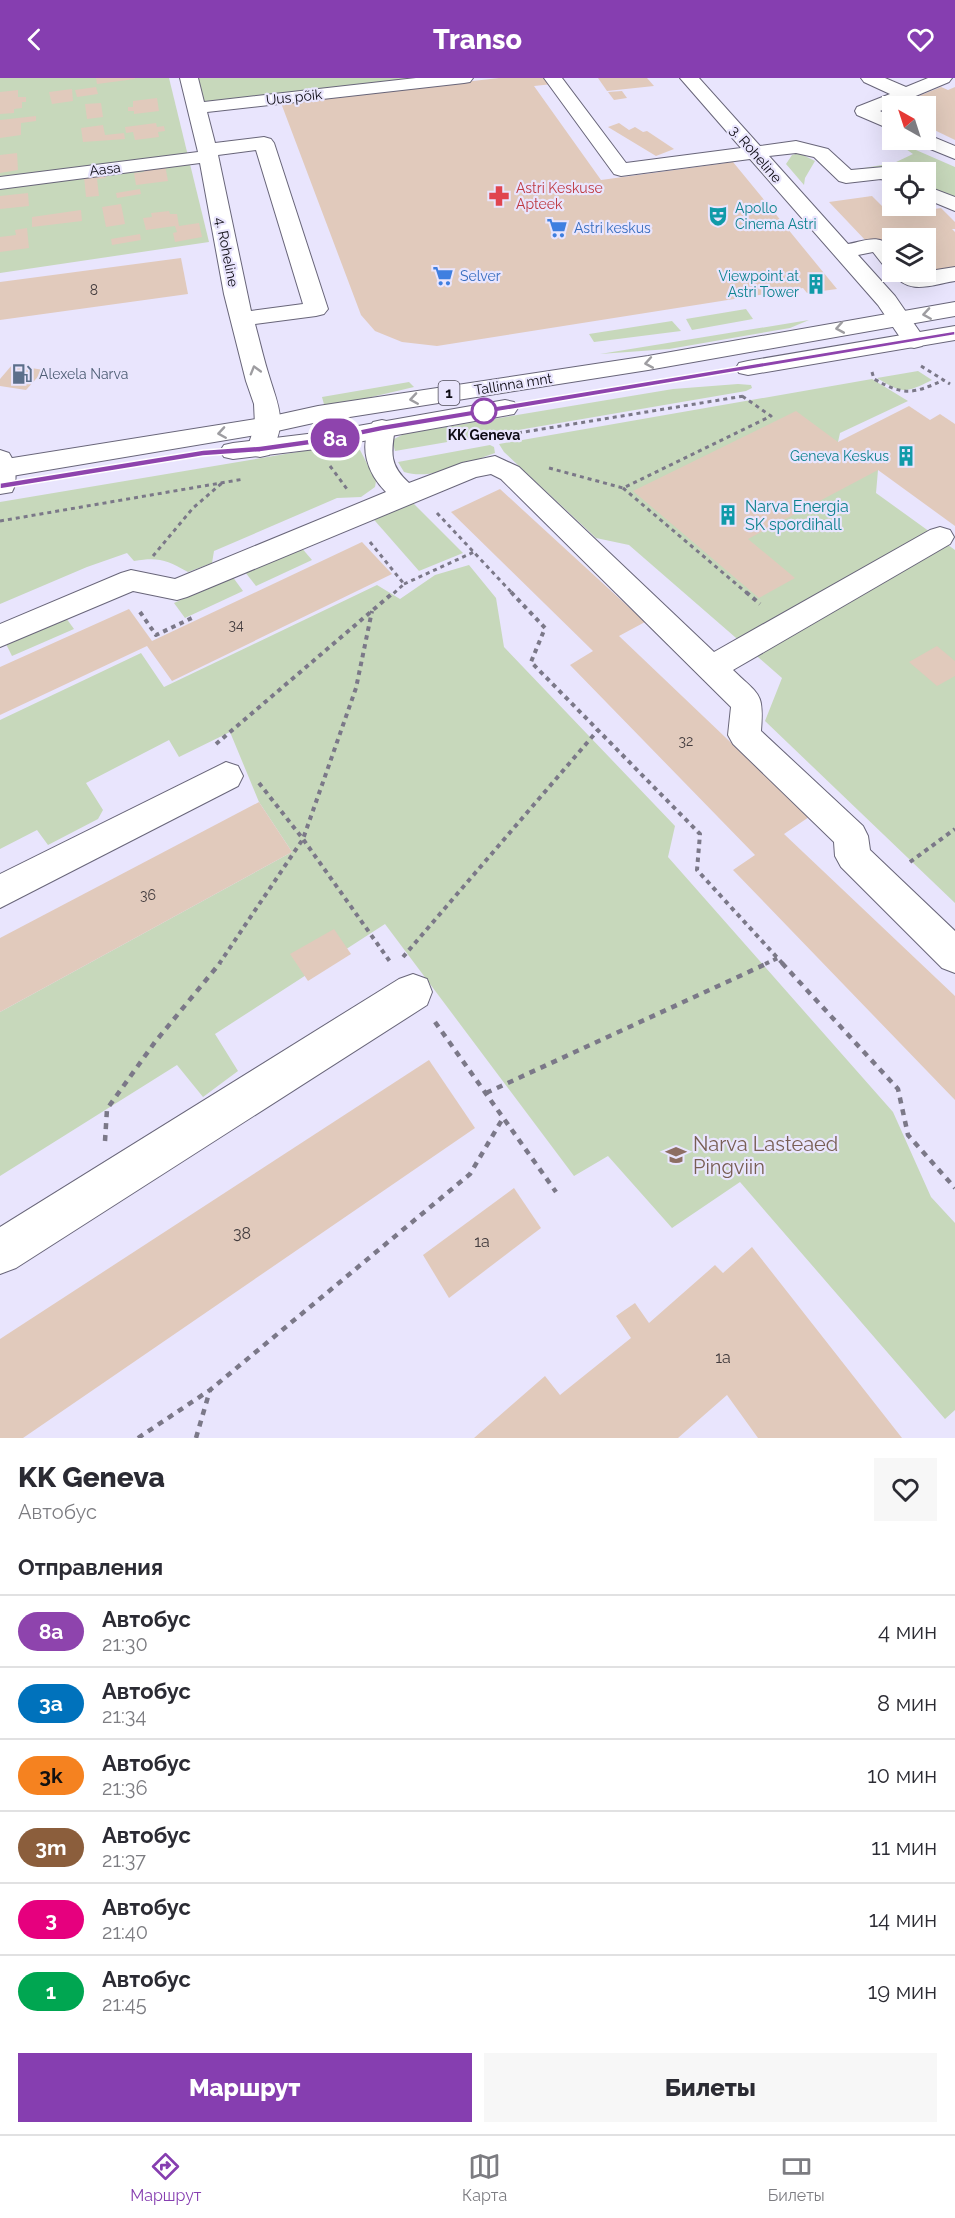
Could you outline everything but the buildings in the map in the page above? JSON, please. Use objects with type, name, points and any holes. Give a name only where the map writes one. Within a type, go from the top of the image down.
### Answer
[{"type":"main road","name":"4. Roheline","points":[[189,78],[208,153],[235,294],[255,371],[267,404],[264,437]]},
{"type":"main road","name":"Uus põik","points":[[196,108],[464,78]]},
{"type":"main road","points":[[554,78],[621,170],[796,147],[821,153],[846,177],[882,173]]},
{"type":"main road","name":"3. Roheline","points":[[689,78],[887,301],[914,341]]},
{"type":"main road","points":[[870,78],[906,94]]},
{"type":"main road","points":[[901,96],[942,78]]},
{"type":"main road","points":[[882,104],[864,111],[882,119]]},
{"type":"main road","name":"Aasa","points":[[0,183],[264,143],[316,309],[242,317]]},
{"type":"main road","points":[[936,144],[955,153]]},
{"type":"main road","points":[[936,196],[955,205]]},
{"type":"main road","points":[[842,251],[878,245],[882,250]]},
{"type":"main road","points":[[936,277],[955,274]]},
{"type":"main road","name":"Tallinna mnt","points":[[1,477],[203,453],[264,437],[318,414],[648,363],[955,309]]},
{"type":"main road","name":"Tallinna mnt","points":[[264,437],[382,428],[955,333]]},
{"type":"main road","points":[[382,428],[377,457],[385,477],[411,493]]},
{"type":"main road","points":[[0,459],[1,477]]},
{"type":"main road","points":[[0,636],[131,580],[177,590],[355,514],[471,469],[495,465],[510,473],[747,703],[744,735],[851,836],[853,856],[955,956]]},
{"type":"main road","points":[[711,668],[940,537]]},
{"type":"main road","points":[[0,892],[218,763]]},
{"type":"main road","points":[[0,1252],[102,1187],[402,977]]},
{"type":"path","points":[[921,365],[950,384]]},
{"type":"path","points":[[873,374],[874,379],[896,392],[915,394],[944,380]]},
{"type":"path","points":[[623,488],[771,416],[742,396]]},
{"type":"path","points":[[495,465],[510,457],[623,488],[785,625]]},
{"type":"path","points":[[329,465],[347,489],[357,526],[404,584]]},
{"type":"path","points":[[131,580],[180,521],[222,483]]},
{"type":"path","points":[[411,493],[474,552],[545,628],[531,662],[700,834],[697,870],[898,1089],[908,1135],[955,1188]]},
{"type":"path","points":[[474,552],[404,584],[372,611],[218,763],[250,772],[303,839],[556,1192]]},
{"type":"path","points":[[102,1187],[107,1109],[155,1042],[223,959],[303,839],[357,688],[372,611]]},
{"type":"path","points":[[402,977],[401,960],[598,730]]},
{"type":"path","points":[[881,884],[955,829]]},
{"type":"path","points":[[486,1093],[778,958]]},
{"type":"path","points":[[138,1438],[210,1390],[470,1174],[503,1118]]},
{"type":"path","points":[[196,1438],[210,1390]]},
{"type":"green space","points":[[0,78],[169,78],[209,242],[0,273]]},
{"type":"green space","points":[[186,78],[453,78],[196,108]]},
{"type":"green space","points":[[907,150],[916,150],[955,167],[955,199],[936,190],[936,162],[896,162],[913,154]]},
{"type":"green space","points":[[799,153],[815,161],[805,178],[804,185],[786,164],[792,155]]},
{"type":"green space","points":[[882,165],[882,172],[840,172]]},
{"type":"green space","points":[[746,309],[753,319],[692,330],[686,319]]},
{"type":"green space","points":[[809,320],[790,328],[669,349],[600,354]]},
{"type":"green space","points":[[672,321],[681,331],[594,342],[589,334]]},
{"type":"green space","points":[[918,371],[932,380],[904,390],[892,387],[877,378]]},
{"type":"green space","points":[[872,379],[908,401],[840,433],[838,442],[878,470],[876,493],[955,550],[955,903],[765,721],[782,678],[629,545],[596,538],[504,452],[499,444]]},
{"type":"green space","points":[[409,382],[414,387],[325,408],[322,397]]},
{"type":"green space","points":[[751,385],[752,388],[746,391],[395,451],[392,440],[404,434],[673,389]]},
{"type":"green space","points":[[345,444],[360,450],[376,481],[375,487],[361,497],[337,498],[214,551],[212,563],[188,572],[162,560],[134,561],[127,553],[87,567],[0,604],[0,502]]},
{"type":"green space","points":[[490,445],[494,447],[495,453],[438,472],[415,474],[404,472],[398,462]]},
{"type":"green space","points":[[409,499],[463,553],[419,571],[369,514]]},
{"type":"green space","points":[[300,546],[312,560],[256,586],[245,572]]},
{"type":"green space","points":[[469,565],[496,598],[504,647],[675,826],[668,857],[893,1112],[931,1197],[955,1223],[955,1410],[945,1419],[740,1182],[672,1228],[608,1156],[574,1176],[385,924],[215,1034],[238,1071],[203,1097],[177,1065],[0,1176],[0,1012],[292,852],[259,802],[230,732],[179,757],[169,740],[86,783],[103,810],[98,819],[48,845],[37,830],[0,849],[0,720],[141,653],[164,687],[377,585],[400,599],[435,575]]},
{"type":"green space","points":[[232,576],[243,591],[185,618],[174,603]]},
{"type":"green space","points":[[66,618],[74,629],[12,656],[6,644]]},
{"type":"bus line","name":"8a","points":[[0,486],[203,453],[260,449],[324,440],[382,428],[955,334]]},
{"type":"place","name":"Astri Keskuse Apteek","points":[[499,196]]},
{"type":"place","name":"Apollo Cinema Astri","points":[[718,216]]},
{"type":"place","name":"Astri keskus","points":[[557,228]]},
{"type":"place","name":"Selver","points":[[443,276]]},
{"type":"place","name":"Viewpoint at Astri Tower","points":[[816,284]]},
{"type":"place","name":"Alexela Narva","points":[[22,374]]},
{"type":"place","name":"KK Geneva","points":[[484,411]]},
{"type":"place","name":"Geneva Keskus","points":[[906,456]]},
{"type":"place","name":"Narva Energia SK spordihall","points":[[728,515]]},
{"type":"place","name":"Narva Lasteaed Pingviin","points":[[676,1155]]}]
